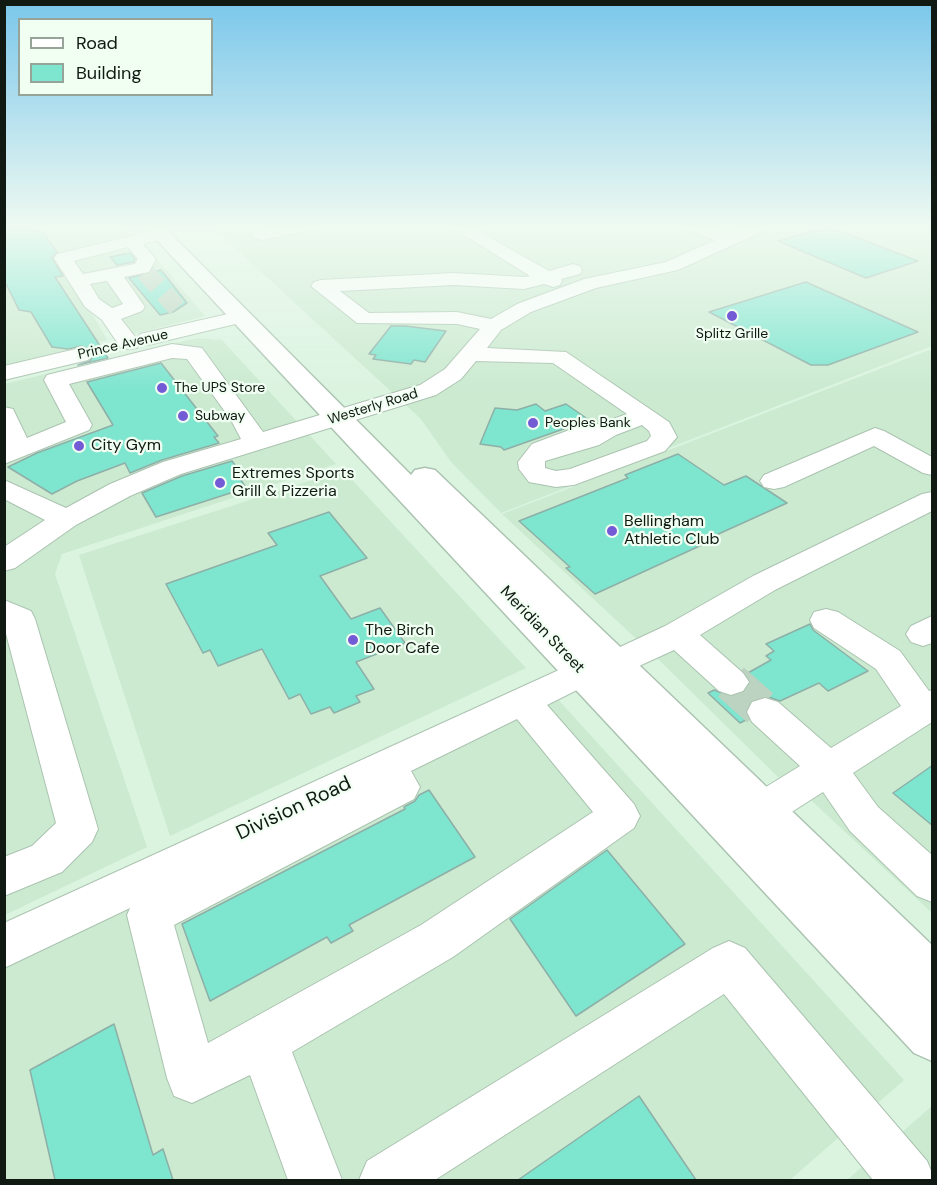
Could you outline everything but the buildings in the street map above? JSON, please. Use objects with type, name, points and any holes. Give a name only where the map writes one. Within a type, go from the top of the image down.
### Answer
[{"type":"highway","name":"Meridian Street","points":[[208,280],[241,317],[349,415],[599,668],[933,1035]]},
{"type":"highway","name":"Meridian Street","points":[[221,280],[292,344],[449,533],[762,810],[933,979]]},
{"type":"highway","points":[[241,317],[257,322],[267,332],[292,344]]},
{"type":"street","points":[[81,280],[78,281],[92,303],[109,316],[129,344]]},
{"type":"street","points":[[116,280],[146,319],[157,321],[178,316],[181,312]]},
{"type":"street","points":[[429,280],[321,286],[364,319],[457,309],[491,299],[532,280]]},
{"type":"street","points":[[477,280],[524,283]]},
{"type":"street","points":[[553,280],[570,290]]},
{"type":"street","name":"Westerly Road","points":[[4,561],[66,519],[120,490],[172,468],[428,390],[453,374],[494,326],[524,308],[570,290],[611,280]]},
{"type":"street","points":[[109,316],[135,307]]},
{"type":"street","points":[[457,309],[494,326]]},
{"type":"street","name":"Prince Avenue","points":[[4,373],[241,317]]},
{"type":"street","points":[[4,414],[12,453],[80,425],[55,380],[172,351],[194,353],[243,420],[256,442]]},
{"type":"street","points":[[470,354],[558,357],[645,416],[660,427],[664,437],[656,446],[574,477],[555,479],[538,476],[532,469],[531,462],[538,455],[582,456],[606,447],[608,430],[645,416]]},
{"type":"street","points":[[774,481],[875,436],[933,466]]},
{"type":"street","points":[[4,488],[66,519]]},
{"type":"street","name":"Division Road","points":[[4,946],[522,701],[678,634],[764,583],[933,501]]},
{"type":"street","points":[[4,611],[19,619],[78,830],[47,859],[4,877]]},
{"type":"street","points":[[762,810],[928,707],[888,660],[826,620]]},
{"type":"street","points":[[678,634],[731,682]]},
{"type":"street","points":[[386,766],[400,788],[149,915],[192,1078],[263,1041],[437,941],[620,816],[522,701]]},
{"type":"street","points":[[765,711],[828,768],[864,819],[933,882]]},
{"type":"street","points":[[386,1180],[729,964],[908,1180]]},
{"type":"street","points":[[263,1041],[315,1180]]},
{"type":"shaded area","points":[[4,280],[73,280],[107,340],[5,365]]},
{"type":"shaded area","points":[[86,280],[175,280],[205,316],[125,336]]},
{"type":"shaded area","points":[[270,280],[932,280],[932,346],[501,513],[451,462],[421,419]]},
{"type":"shaded area","points":[[197,338],[222,340],[336,464],[62,554],[55,574],[147,847],[5,915],[4,384]]},
{"type":"shaded area","points":[[929,350],[932,352],[932,913],[784,775],[779,778],[658,659],[502,514]]},
{"type":"shaded area","points":[[343,470],[526,668],[170,836],[79,555]]},
{"type":"shaded area","points":[[555,696],[904,1080],[790,1180],[5,1180],[5,960]]},
{"type":"shaded area","points":[[932,1106],[932,1180],[847,1180]]},
{"type":"tunnel","points":[[152,280],[178,309]]},
{"type":"tunnel","points":[[731,682],[765,712]]},
{"type":"place","name":"Splitz Grille","points":[[732,316]]},
{"type":"place","name":"The UPS Store","points":[[162,388]]},
{"type":"place","name":"Subway","points":[[183,416]]},
{"type":"place","name":"Peoples Bank","points":[[533,423]]},
{"type":"place","name":"City Gym","points":[[79,446]]},
{"type":"place","name":"Extremes Sports Grill & Pizzeria","points":[[220,483]]},
{"type":"place","name":"Bellingham Athletic Club","points":[[612,531]]},
{"type":"place","name":"The Birch Door Cafe","points":[[353,640]]}]
